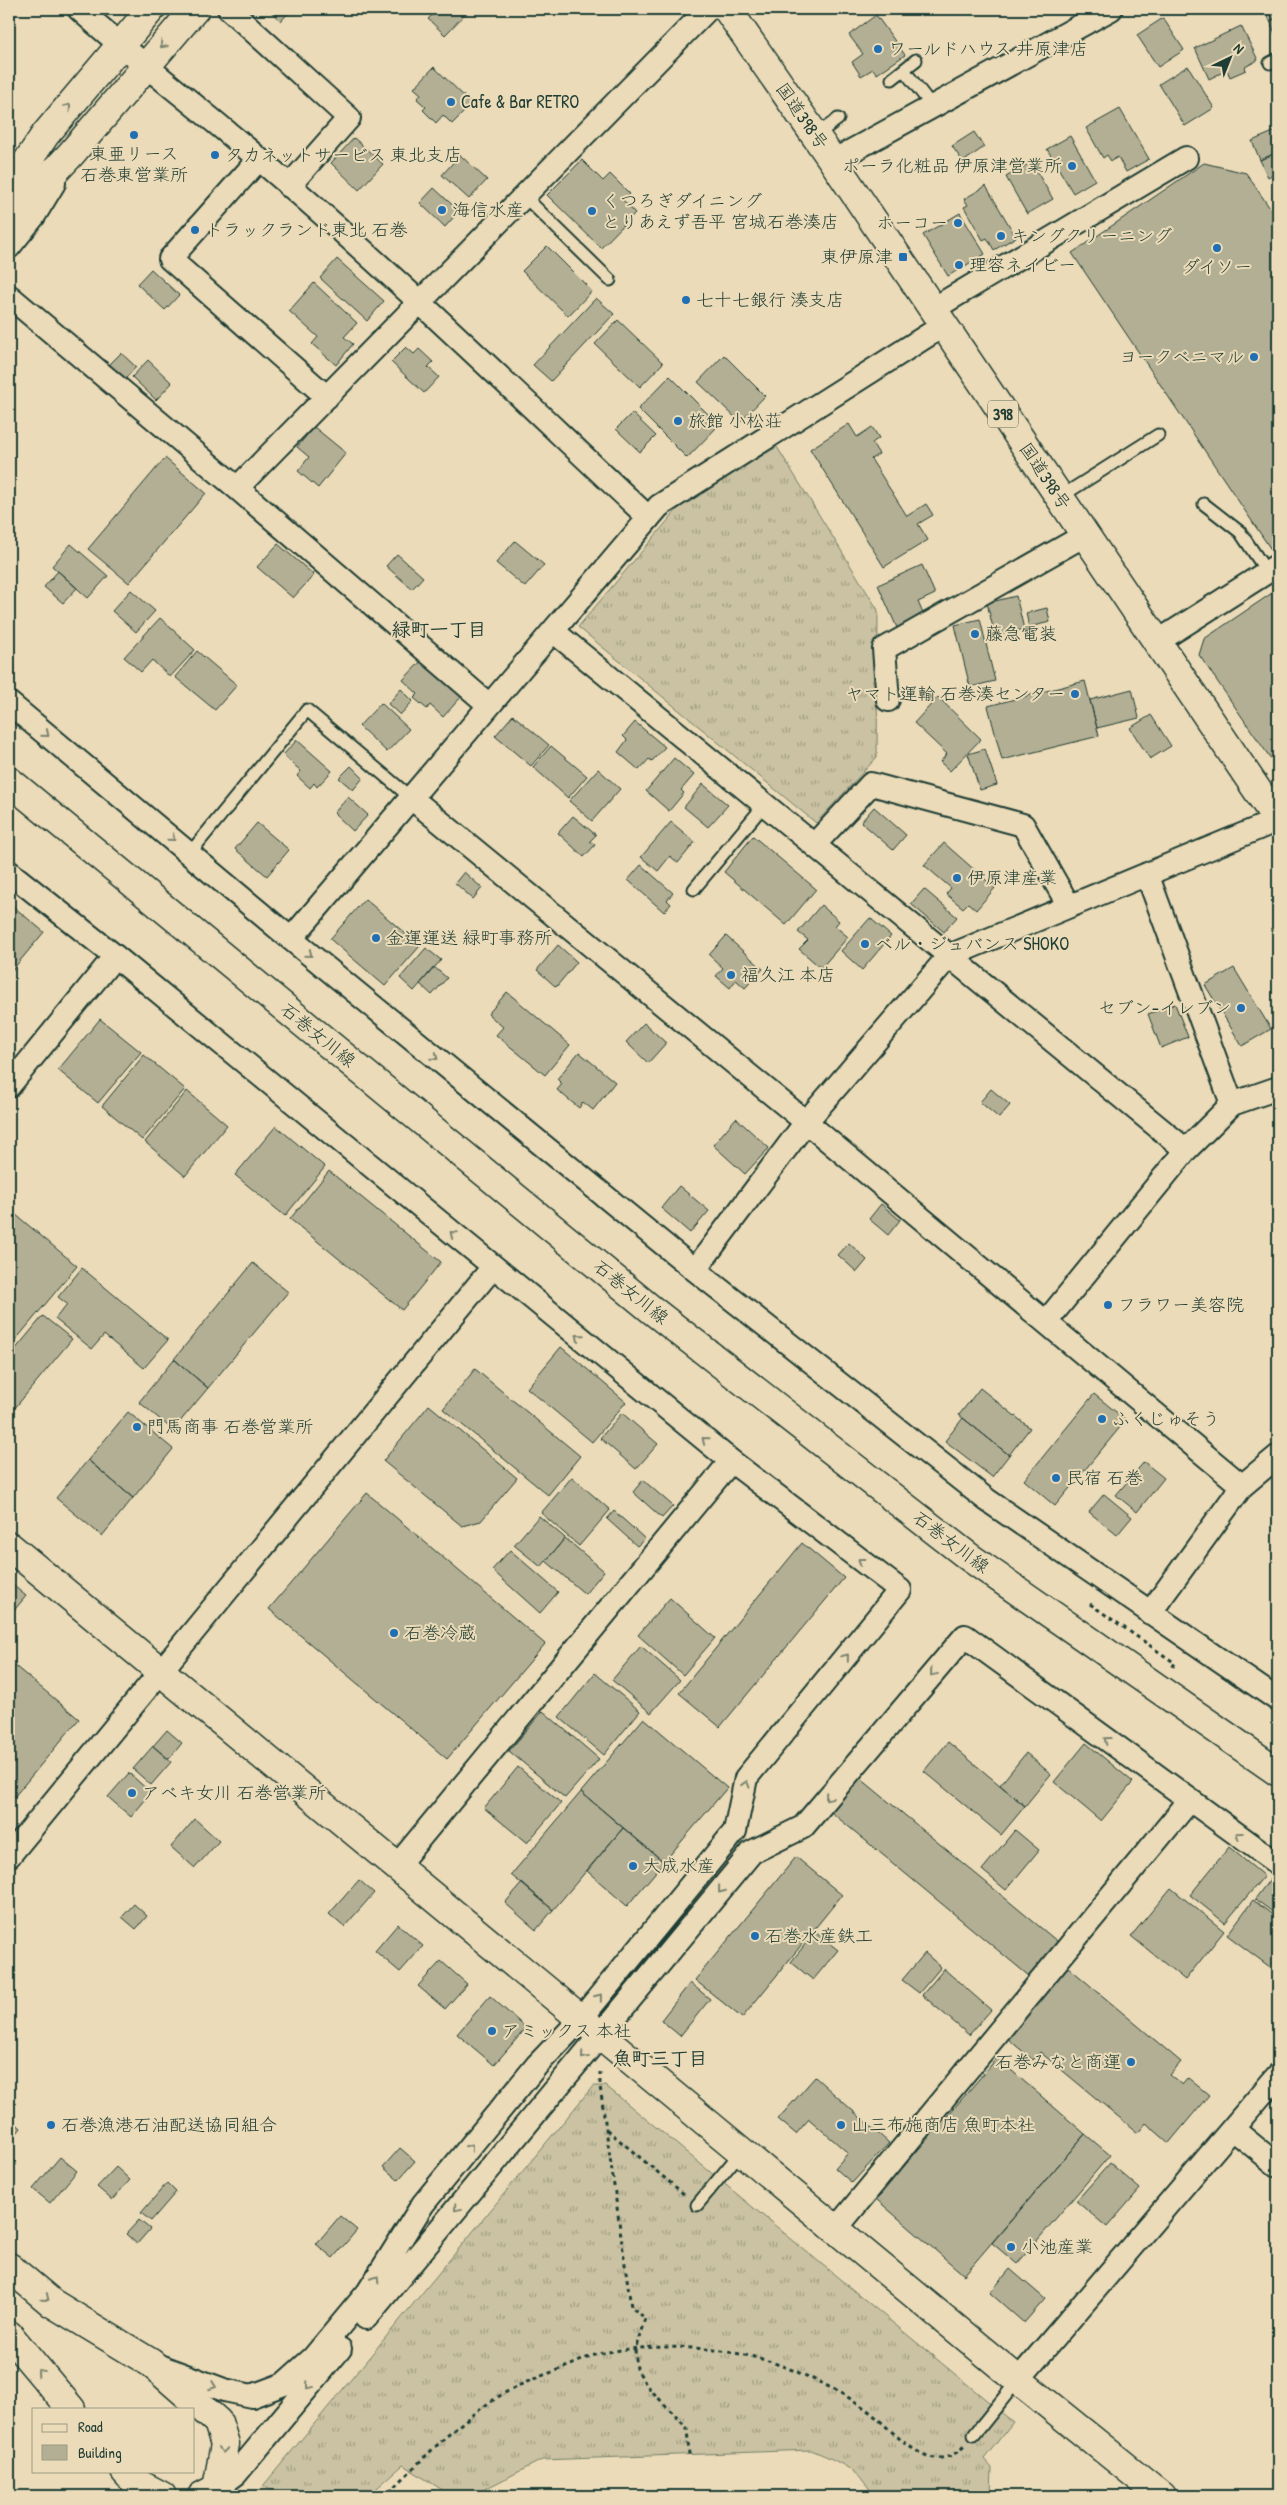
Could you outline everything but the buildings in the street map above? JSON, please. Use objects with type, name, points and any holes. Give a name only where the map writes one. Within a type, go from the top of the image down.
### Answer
[{"type":"main road","points":[[9,189],[45,135],[151,9]]},
{"type":"main road","points":[[9,220],[71,154],[145,65],[195,9]]},
{"type":"main road","name":"国道398号","points":[[727,9],[833,161],[1278,820]]},
{"type":"main road","name":"石巻女川線","points":[[9,781],[645,1304],[970,1558],[1278,1772]]},
{"type":"main road","points":[[9,1546],[835,2230],[1162,2496]]},
{"type":"main road","points":[[9,2267],[52,2303],[151,2363],[218,2422],[225,2444],[210,2492]]},
{"type":"main road","points":[[9,2335],[71,2408]]},
{"type":"main road","points":[[126,2472],[135,2482],[162,2496]]},
{"type":"street","points":[[79,9],[259,159],[418,301],[649,518]]},
{"type":"street","points":[[229,9],[349,118],[289,186]]},
{"type":"street","points":[[237,488],[418,301],[708,9]]},
{"type":"street","points":[[833,161],[1111,9]]},
{"type":"street","points":[[9,166],[45,135]]},
{"type":"street","points":[[9,247],[34,216],[71,154]]},
{"type":"street","points":[[291,939],[410,796],[659,506],[938,317],[1186,158]]},
{"type":"street","points":[[259,159],[170,259],[327,397]]},
{"type":"street","points":[[9,296],[237,488],[489,705]]},
{"type":"street","points":[[888,700],[884,649],[1085,535]]},
{"type":"street","points":[[1157,642],[1273,569]]},
{"type":"street","points":[[553,631],[1186,1150]]},
{"type":"street","points":[[9,703],[291,939],[695,1270],[987,1500],[1278,1700]]},
{"type":"street","points":[[814,845],[871,784],[1023,825],[1069,906]]},
{"type":"street","points":[[410,796],[806,1122],[1242,1486]]},
{"type":"street","points":[[695,1270],[806,1122],[949,956],[1278,820]]},
{"type":"street","points":[[9,872],[115,956],[731,1461],[900,1590],[746,1778],[735,1831],[590,2028],[236,2474],[210,2492]]},
{"type":"street","points":[[1147,874],[1232,1104]]},
{"type":"street","points":[[9,1086],[115,956]]},
{"type":"street","points":[[1046,1322],[1186,1150],[1232,1104],[1278,1088]]},
{"type":"street","points":[[9,1856],[493,1267]]},
{"type":"street","points":[[1150,1613],[1242,1486],[1278,1456]]},
{"type":"street","points":[[396,1867],[731,1461]]},
{"type":"street","points":[[151,2363],[224,2390],[252,2396],[284,2384],[313,2358],[368,2292],[423,2204],[538,2065],[590,2028],[752,1852],[803,1827],[965,1636],[1278,1864]]},
{"type":"street","points":[[835,2230],[1190,1800]]},
{"type":"street","points":[[1018,2380],[1234,2130],[1278,2075]]},
{"type":"street","points":[[1234,2130],[1278,2166]]},
{"type":"lane","points":[[892,79],[916,60]]},
{"type":"lane","points":[[904,70],[932,106]]},
{"type":"lane","points":[[816,136],[838,119]]},
{"type":"lane","points":[[524,195],[610,280]]},
{"type":"lane","points":[[1059,497],[1158,435]]},
{"type":"lane","points":[[1204,504],[1240,532],[1273,569]]},
{"type":"lane","points":[[190,853],[306,710],[410,796]]},
{"type":"lane","points":[[694,889],[764,804]]},
{"type":"lane","points":[[697,2205],[741,2152]]},
{"type":"lane","points":[[974,2435],[1018,2380]]},
{"type":"path","points":[[590,2028],[607,2130],[630,2307],[645,2318],[635,2350],[637,2369],[647,2386],[687,2428],[689,2455]]},
{"type":"path","points":[[607,2130],[697,2205]]},
{"type":"path","points":[[390,2492],[453,2432],[499,2397],[538,2378],[598,2354],[635,2350],[693,2347],[754,2357],[802,2374],[863,2407],[904,2443],[931,2458],[946,2458],[959,2451],[974,2435]]},
{"type":"green space","points":[[777,447],[878,610],[877,757],[816,823],[578,627],[686,499]]},
{"type":"green space","points":[[593,2086],[606,2086],[1013,2422],[984,2459],[992,2468],[991,2496],[874,2496],[862,2479],[847,2467],[811,2450],[542,2460],[471,2496],[452,2496],[403,2465],[368,2496],[283,2496],[263,2486]]},
{"type":"place","name":"ワールドハウス 井原津店","points":[[878,49]]},
{"type":"place","name":"Cafe & Bar RETRO","points":[[451,102]]},
{"type":"place","name":"東亜リース 石巻東営業所","points":[[134,135]]},
{"type":"place","name":"タカネットサービス 東北支店","points":[[215,155]]},
{"type":"place","name":"ポーラ化粧品 伊原津営業所","points":[[1072,166]]},
{"type":"place","name":"海信水産","points":[[442,210]]},
{"type":"place","name":"くつろぎダイニング とりあえず吾平 宮城石巻湊店","points":[[592,211]]},
{"type":"place","name":"ホーコー","points":[[958,223]]},
{"type":"place","name":"トラックランド東北 石巻","points":[[195,230]]},
{"type":"place","name":"キングクリーニング","points":[[1001,236]]},
{"type":"place","name":"ダイソー","points":[[1217,248]]},
{"type":"place","name":"東伊原津","points":[[903,257]]},
{"type":"place","name":"理容ネイビー","points":[[959,265]]},
{"type":"place","name":"七十七銀行 湊支店","points":[[686,300]]},
{"type":"place","name":"ヨークベニマル","points":[[1254,357]]},
{"type":"place","name":"旅館 小松荘","points":[[678,421]]},
{"type":"place","name":"藤急電装","points":[[975,634]]},
{"type":"place","name":"ヤマト運輸 石巻湊センター","points":[[1075,694]]},
{"type":"place","name":"伊原津産業","points":[[957,878]]},
{"type":"place","name":"金運運送 緑町事務所","points":[[376,938]]},
{"type":"place","name":"ベル・ジュバンス SHOKO","points":[[865,944]]},
{"type":"place","name":"福久江 本店","points":[[731,975]]},
{"type":"place","name":"セブン-イレブン","points":[[1241,1008]]},
{"type":"place","name":"フラワー美容院","points":[[1108,1305]]},
{"type":"place","name":"ふくじゅそう","points":[[1102,1419]]},
{"type":"place","name":"門馬商事 石巻営業所","points":[[137,1427]]},
{"type":"place","name":"民宿 石巻","points":[[1056,1478]]},
{"type":"place","name":"石巻冷蔵","points":[[394,1633]]},
{"type":"place","name":"アベキ女川 石巻営業所","points":[[132,1793]]},
{"type":"place","name":"大成水産","points":[[633,1866]]},
{"type":"place","name":"石巻水産鉄工","points":[[755,1936]]},
{"type":"place","name":"アミックス 本社","points":[[492,2031]]},
{"type":"place","name":"石巻みなと商運","points":[[1131,2062]]},
{"type":"place","name":"石巻漁港石油配送協同組合","points":[[51,2125]]},
{"type":"place","name":"山三布施商店 魚町本社","points":[[841,2125]]},
{"type":"place","name":"小池産業","points":[[1011,2247]]},
{"type":"district","name":"緑町一丁目","points":[[439,629]]},
{"type":"district","name":"魚町三丁目","points":[[660,2058]]}]
